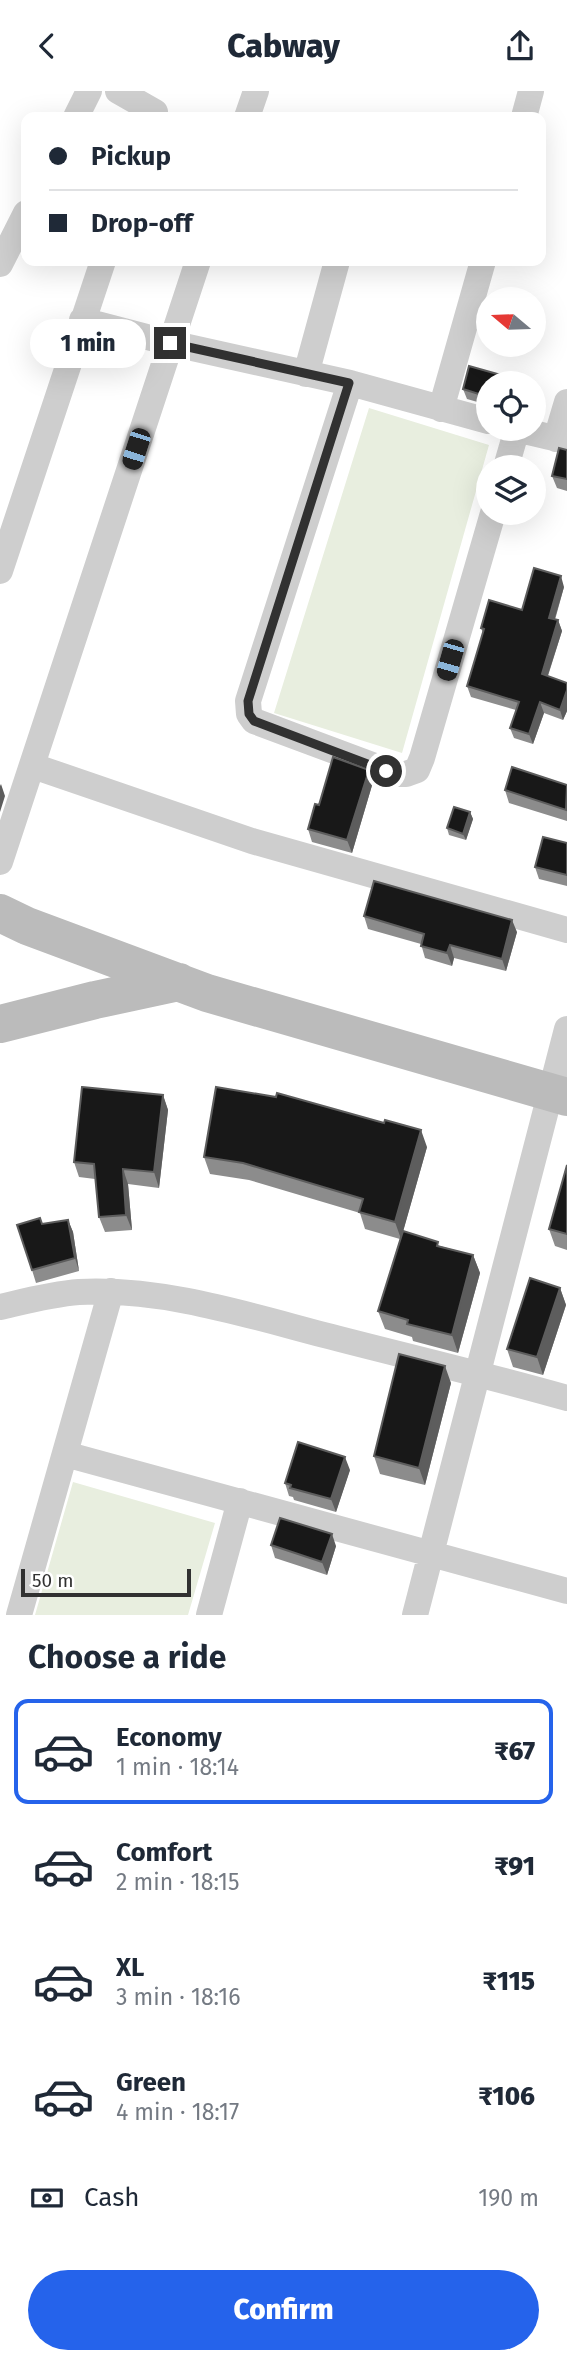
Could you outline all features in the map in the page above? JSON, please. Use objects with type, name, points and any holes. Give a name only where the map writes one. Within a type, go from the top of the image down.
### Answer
[{"type":"street","points":[[78,112],[89,91]]},
{"type":"street","points":[[118,91],[157,107]]},
{"type":"street","points":[[249,112],[256,91]]},
{"type":"street","points":[[525,112],[531,91]]},
{"type":"street","points":[[0,264],[21,223]]},
{"type":"street","points":[[0,571],[101,266]]},
{"type":"street","points":[[0,862],[196,266]]},
{"type":"street","points":[[306,374],[336,266]]},
{"type":"street","points":[[441,409],[482,266]]},
{"type":"street","points":[[82,320],[170,343],[349,383],[476,418]]},
{"type":"street","points":[[349,383],[248,701],[249,714],[254,721],[396,774],[416,770],[422,758],[489,525]]},
{"type":"street","points":[[561,440],[567,402]]},
{"type":"street","points":[[33,766],[252,841],[567,930]]},
{"type":"street","points":[[0,913],[27,926],[207,993],[557,1106]]},
{"type":"street","points":[[0,940],[202,1017],[398,1076],[557,1106]]},
{"type":"street","points":[[0,1024],[179,982]]},
{"type":"street","points":[[415,1615],[478,1373],[557,1106],[567,1029]]},
{"type":"street","points":[[19,1615],[111,1291]]},
{"type":"street","points":[[0,1307],[49,1296],[111,1291],[178,1299],[478,1373],[567,1398]]},
{"type":"street","points":[[65,1454],[567,1591]]},
{"type":"street","points":[[209,1615],[240,1501]]},
{"type":"green space","points":[[369,408],[489,445],[486,455],[476,455],[476,491],[402,753],[274,713]]},
{"type":"green space","points":[[73,1482],[215,1523],[188,1615],[35,1615]]},
{"type":"building","points":[[469,366],[487,371],[476,371],[476,393],[463,389]]},
{"type":"building","points":[[559,448],[567,450],[567,479],[552,476]]},
{"type":"building","points":[[534,568],[561,576],[549,618],[558,620],[542,674],[567,683],[567,690],[560,710],[540,702],[529,734],[510,728],[519,702],[467,686],[484,629],[481,628],[489,600],[522,610]]},
{"type":"building","points":[[333,757],[369,770],[347,840],[308,829],[315,804],[319,805]]},
{"type":"building","points":[[512,767],[567,785],[566,810],[505,790]]},
{"type":"building","points":[[454,807],[470,812],[463,834],[447,828]]},
{"type":"building","points":[[543,837],[567,843],[567,875],[535,867]]},
{"type":"building","points":[[374,881],[512,920],[502,959],[450,945],[447,953],[421,946],[424,934],[364,916]]},
{"type":"building","points":[[82,1087],[163,1095],[154,1172],[123,1169],[126,1215],[99,1217],[94,1164],[74,1162]]},
{"type":"building","points":[[216,1087],[276,1097],[277,1093],[384,1123],[385,1120],[421,1130],[395,1222],[359,1212],[363,1199],[243,1163],[204,1157]]},
{"type":"building","points":[[567,1165],[567,1234],[549,1229]]},
{"type":"building","points":[[40,1218],[42,1224],[68,1220],[75,1258],[32,1270],[17,1225]]},
{"type":"building","points":[[403,1231],[438,1242],[437,1246],[473,1255],[452,1335],[407,1324],[408,1320],[378,1311]]},
{"type":"building","points":[[530,1278],[560,1288],[537,1357],[507,1349]]},
{"type":"building","points":[[399,1354],[445,1366],[419,1468],[374,1456]]},
{"type":"building","points":[[298,1442],[345,1457],[331,1499],[290,1488],[291,1485],[285,1483]]},
{"type":"building","points":[[280,1518],[332,1534],[322,1562],[271,1545]]},
{"type":"route","points":[[170,343],[349,383],[248,701],[249,714],[254,721],[265,726],[386,771]]}]
